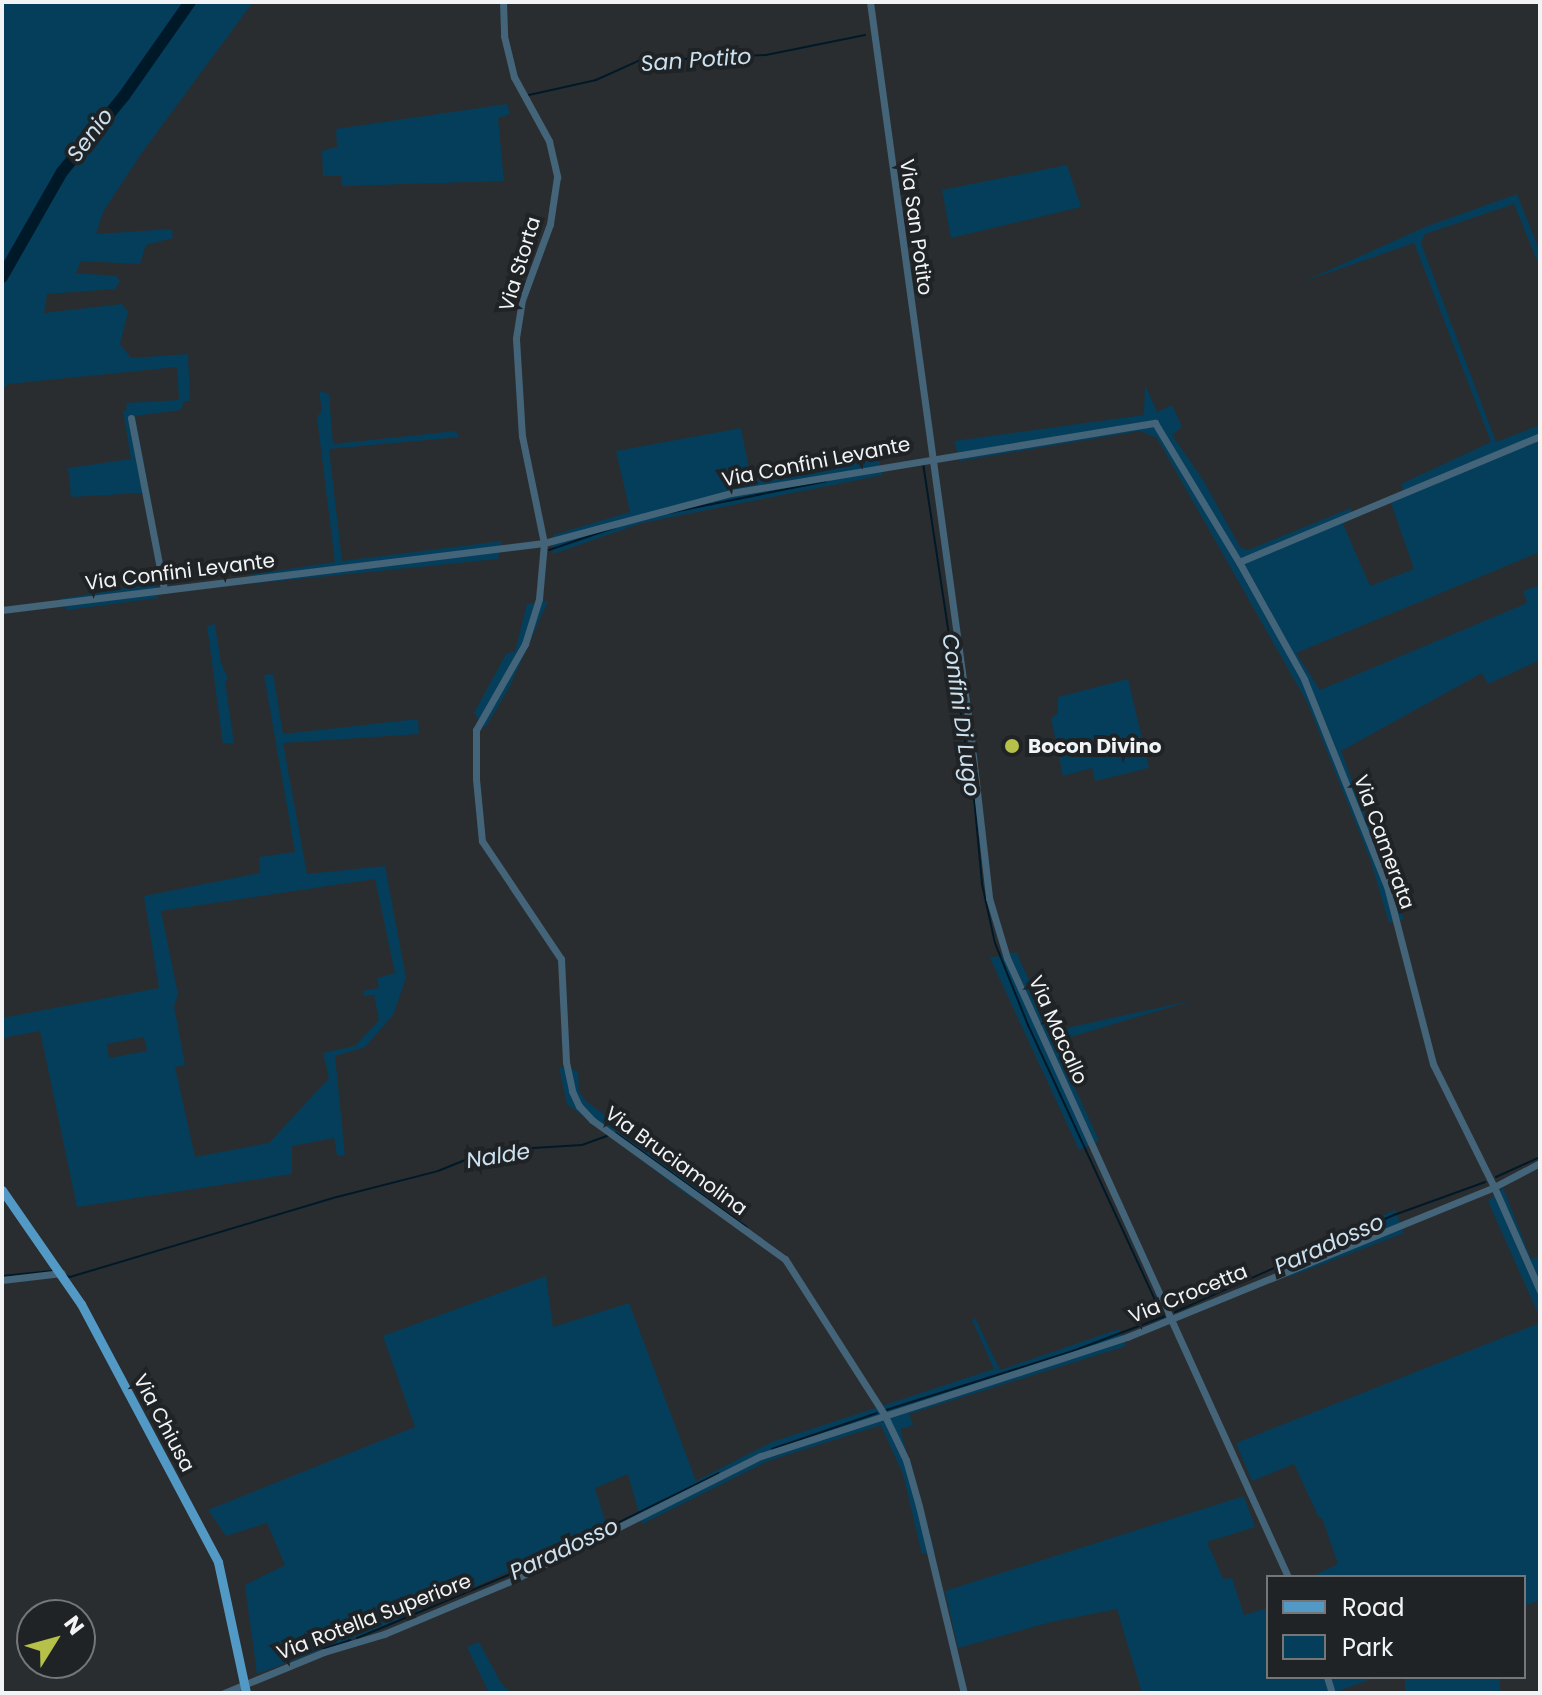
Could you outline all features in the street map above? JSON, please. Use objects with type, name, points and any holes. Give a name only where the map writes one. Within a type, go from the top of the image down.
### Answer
[{"type":"main road","name":"Via Chiusa","points":[[2,1190],[62,1273],[218,1562],[245,1689]]},
{"type":"street","name":"Via Storta","points":[[503,2],[504,36],[514,77],[549,141],[557,177],[550,224],[522,300],[516,339],[522,436],[544,543]]},
{"type":"street","name":"Via San Potito","points":[[870,2],[931,457]]},
{"type":"street","points":[[131,418],[164,590]]},
{"type":"street","name":"Via Confini Levante","points":[[2,610],[544,543],[731,493],[931,457],[1155,423],[1239,562]]},
{"type":"street","points":[[1239,562],[1540,436]]},
{"type":"street","name":"Via Macallo","points":[[931,457],[970,730],[989,898],[1007,958],[1287,1575]]},
{"type":"street","name":"Via Bruciamolina","points":[[544,543],[533,623],[476,730],[476,779],[479,824],[488,854],[561,959],[566,1062],[572,1091],[592,1120],[785,1259],[884,1414],[906,1460],[964,1693]]},
{"type":"street","name":"Via Camerata","points":[[1239,562],[1304,679],[1387,886],[1433,1064],[1494,1187],[1540,1291]]},
{"type":"street","name":"Via Crocetta","points":[[884,1414],[1087,1351],[1494,1187],[1540,1163]]},
{"type":"street","points":[[2,1280],[62,1273]]},
{"type":"street","name":"Via Rotella Superiore","points":[[224,1693],[245,1689],[324,1652],[384,1634],[513,1580],[761,1456],[884,1414]]},
{"type":"green space","points":[[2,2],[253,2],[141,154],[103,212],[96,234],[172,229],[173,238],[146,245],[140,264],[81,261],[76,273],[116,276],[120,281],[115,289],[47,294],[44,313],[122,304],[128,312],[120,344],[131,358],[188,354],[190,401],[184,401],[181,410],[135,416],[151,502],[144,503],[142,493],[71,497],[68,468],[131,459],[123,411],[127,409],[126,403],[179,400],[177,367],[8,384],[2,391]]},
{"type":"green space","points":[[507,104],[510,114],[498,118],[504,181],[342,186],[341,176],[323,176],[322,151],[337,147],[336,129]]},
{"type":"green space","points":[[1067,165],[1081,207],[951,238],[942,190]]},
{"type":"green space","points":[[1517,194],[1540,252],[1540,268],[1514,204],[1425,234],[1421,243],[1496,442],[1540,425],[1540,552],[1296,653],[1320,690],[1527,603],[1523,591],[1540,585],[1540,660],[1488,684],[1482,673],[1341,751],[1404,919],[1389,923],[1370,859],[1307,702],[1157,438],[1140,431],[960,461],[954,441],[1144,415],[1145,384],[1157,412],[1172,405],[1182,427],[1172,435],[1203,480],[1240,547],[1248,550],[1351,508],[1354,517],[1343,524],[1370,586],[1414,569],[1391,503],[1405,497],[1401,484],[1491,442],[1414,243],[1305,281],[1425,227]]},
{"type":"green space","points":[[319,391],[329,394],[333,444],[456,431],[459,437],[329,449],[342,561],[502,541],[498,559],[249,584],[249,575],[335,562],[317,417],[322,411]]},
{"type":"green space","points":[[741,428],[751,479],[877,454],[883,475],[642,523],[553,554],[553,535],[630,512],[616,451]]},
{"type":"green space","points":[[157,583],[158,598],[67,610],[59,599]]},
{"type":"green space","points":[[548,601],[509,688],[485,728],[474,713],[506,654],[515,651],[527,604]]},
{"type":"green space","points":[[215,624],[221,663],[228,678],[225,682],[234,743],[223,744],[207,626]]},
{"type":"green space","points":[[273,674],[283,734],[418,719],[419,734],[283,743],[307,874],[385,866],[406,978],[393,1015],[365,1047],[335,1056],[345,1155],[337,1156],[334,1138],[292,1146],[292,1174],[77,1207],[40,1031],[2,1038],[2,1018],[159,988],[144,896],[260,873],[259,857],[295,852],[264,675]],"holes":[[[375,879],[395,973],[377,978],[379,988],[363,991],[364,996],[374,995],[379,1020],[355,1046],[323,1053],[329,1078],[269,1143],[195,1157],[175,1067],[185,1065],[174,1006],[178,994],[161,911]],[[144,1037],[147,1051],[109,1058],[107,1044]]]},
{"type":"green space","points":[[1128,679],[1149,768],[1095,781],[1092,768],[1063,776],[1051,718],[1058,713],[1058,697]]},
{"type":"green space","points":[[1016,952],[1053,1031],[1194,1000],[1054,1042],[1099,1141],[1079,1150],[990,958]]},
{"type":"green space","points":[[559,1067],[578,1071],[579,1092],[586,1101],[709,1193],[690,1197],[567,1104]]},
{"type":"green space","points":[[1503,1188],[1531,1259],[1540,1256],[1540,1318],[1488,1201]]},
{"type":"green space","points":[[1395,1210],[1404,1233],[1289,1277],[1281,1261]]},
{"type":"green space","points":[[546,1276],[553,1327],[629,1303],[696,1481],[772,1442],[994,1369],[972,1320],[975,1318],[1000,1370],[1119,1329],[1126,1346],[909,1414],[913,1425],[900,1429],[935,1552],[922,1554],[903,1474],[881,1425],[768,1461],[642,1524],[628,1474],[595,1488],[606,1524],[526,1564],[378,1629],[257,1674],[245,1585],[285,1565],[267,1523],[226,1536],[208,1510],[415,1427],[383,1336]]},
{"type":"green space","points":[[1540,1323],[1540,1600],[1526,1605],[1526,1575],[1315,1575],[1338,1564],[1322,1518],[1319,1518],[1294,1464],[1252,1481],[1236,1443]]},
{"type":"green space","points":[[1244,1496],[1255,1527],[1207,1542],[1223,1579],[1232,1578],[1244,1615],[1266,1609],[1266,1679],[1372,1679],[1333,1693],[1142,1693],[1117,1609],[1051,1622],[958,1648],[945,1591]]},
{"type":"green space","points":[[479,1642],[501,1683],[511,1693],[489,1693],[467,1647]]},
{"type":"green space","points":[[1405,1679],[1500,1679],[1500,1693],[1405,1693]]},
{"type":"waterway","name":"Senio","points":[[2,277],[62,172],[124,96],[190,2]]},
{"type":"waterway","name":"San Potito","points":[[529,95],[596,80],[638,61],[766,55],[865,35]]},
{"type":"waterway","name":"Confini Di Lugo","points":[[923,463],[975,808],[982,884],[995,943],[1028,1025],[1163,1317]]},
{"type":"waterway","name":"Confini Di Lugo","points":[[668,513],[826,481]]},
{"type":"waterway","name":"Confini Di Lugo","points":[[549,550],[616,527]]},
{"type":"waterway","name":"Nalde","points":[[616,1133],[747,1227]]},
{"type":"waterway","name":"Nalde","points":[[66,1276],[337,1197],[438,1171],[475,1156],[500,1150],[582,1145],[610,1135]]},
{"type":"waterway","name":"Paradosso","points":[[1496,1177],[1540,1157]]},
{"type":"waterway","name":"Paradosso","points":[[1175,1312],[1394,1215],[1485,1182]]},
{"type":"waterway","name":"Nalde","points":[[2,1276],[52,1271]]},
{"type":"waterway","name":"Paradosso","points":[[886,1410],[1073,1351],[1165,1316]]},
{"type":"waterway","name":"Paradosso","points":[[772,1449],[877,1413]]},
{"type":"waterway","name":"Paradosso","points":[[357,1638],[532,1565],[719,1473]]},
{"type":"waterway","name":"Paradosso","points":[[323,1649],[351,1640]]},
{"type":"place","name":"Bocon Divino","points":[[1012,746]]}]
